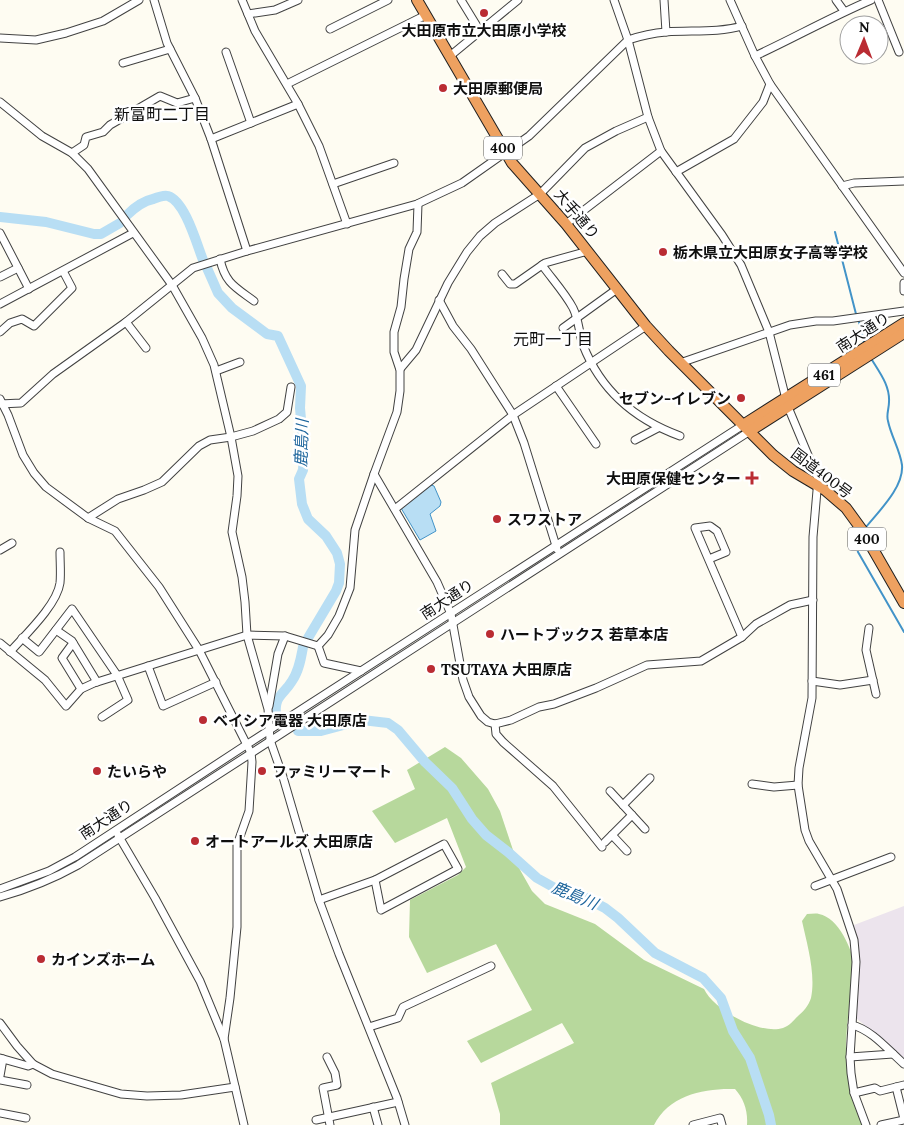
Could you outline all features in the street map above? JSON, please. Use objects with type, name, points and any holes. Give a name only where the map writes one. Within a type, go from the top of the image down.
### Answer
[{"type":"highway","name":"大手通り","points":[[417,0],[505,153],[566,224],[646,326],[680,363],[746,428]]},
{"type":"highway","name":"南大通り","points":[[787,403],[904,323]]},
{"type":"highway","name":"南大通り","points":[[746,428],[904,333]]},
{"type":"highway","name":"国道400号","points":[[746,428],[793,471],[832,495],[853,517],[904,603]]},
{"type":"street","points":[[0,38],[36,40],[66,33],[103,21],[128,2],[139,0]]},
{"type":"street","points":[[154,0],[170,49],[195,98],[211,139],[247,251]]},
{"type":"street","points":[[242,0],[255,31],[287,84],[319,146],[347,224]]},
{"type":"street","points":[[248,14],[274,10],[298,0]]},
{"type":"street","points":[[330,29],[388,0]]},
{"type":"street","points":[[461,0],[480,32]]},
{"type":"street","points":[[450,56],[518,0]]},
{"type":"street","points":[[614,0],[628,40],[648,117],[661,151],[722,235],[741,265],[769,332],[787,403],[816,472],[818,486],[813,537],[812,698],[799,768],[798,785],[805,830],[809,841],[836,889],[851,928],[856,962],[850,1057],[854,1093],[866,1125]]},
{"type":"street","points":[[664,0],[666,32]]},
{"type":"street","points":[[730,0],[754,56],[770,84],[904,272]]},
{"type":"street","points":[[836,0],[844,11]]},
{"type":"street","points":[[754,56],[798,36],[844,11],[871,0]]},
{"type":"street","points":[[878,0],[899,52]]},
{"type":"street","points":[[287,84],[426,15]]},
{"type":"street","points":[[224,1039],[237,927],[237,845],[249,811],[252,762],[250,753],[199,650],[159,587],[115,531],[88,518],[46,487],[34,473],[23,455],[1,402],[21,404],[53,374],[126,322],[193,268],[247,251],[418,204],[462,183],[529,136],[628,40],[666,32],[728,30],[742,26]]},
{"type":"street","points":[[123,63],[170,49]]},
{"type":"street","points":[[226,52],[251,123]]},
{"type":"street","points":[[676,172],[734,139],[763,102],[770,84]]},
{"type":"street","points":[[72,153],[84,145],[86,137],[103,132],[110,125],[160,96],[178,103],[195,98]]},
{"type":"street","points":[[0,102],[42,136],[72,153],[88,170],[172,286],[202,338],[216,371],[238,476],[238,496],[232,532],[243,585],[247,635],[268,709]]},
{"type":"street","points":[[211,139],[298,104]]},
{"type":"street","points":[[400,369],[416,350],[440,300],[467,252],[480,236],[495,223],[540,194],[585,148],[616,131],[648,117]]},
{"type":"street","points":[[566,224],[661,151]]},
{"type":"street","points":[[333,184],[394,163]]},
{"type":"street","points":[[842,186],[854,182],[904,181]]},
{"type":"street","points":[[318,646],[328,635],[339,616],[350,588],[355,530],[396,412],[400,391],[400,369],[394,352],[394,332],[402,307],[409,249],[417,232],[418,204]]},
{"type":"street","points":[[0,233],[29,289]]},
{"type":"street","points":[[0,304],[133,233]]},
{"type":"street","points":[[502,274],[510,284],[515,284],[542,265],[588,251]]},
{"type":"street","points":[[220,259],[223,274],[236,288],[254,301]]},
{"type":"street","points":[[542,265],[572,306],[577,317],[582,343],[591,363],[604,383],[617,399],[658,428],[680,436]]},
{"type":"street","points":[[0,277],[18,268]]},
{"type":"street","points":[[0,332],[10,323],[22,319],[34,326],[72,288],[63,271]]},
{"type":"street","points":[[904,283],[904,291]]},
{"type":"street","points":[[563,328],[617,289]]},
{"type":"street","points":[[440,300],[453,326],[471,349],[513,415],[524,443],[557,550]]},
{"type":"street","points":[[680,363],[790,325],[816,321],[833,321],[904,310]]},
{"type":"street","points":[[126,322],[146,348]]},
{"type":"street","points":[[395,509],[513,415],[646,326]]},
{"type":"street","points":[[216,371],[240,362]]},
{"type":"street","points":[[556,386],[596,444]]},
{"type":"street","points":[[88,518],[118,500],[162,482],[199,446],[210,440],[253,431],[279,419],[287,412],[291,387]]},
{"type":"street","points":[[635,440],[658,428]]},
{"type":"street","name":"南大通り","points":[[0,889],[49,871],[75,857],[269,730],[451,614],[557,550],[746,428]]},
{"type":"street","points":[[374,474],[437,582],[451,614],[463,680],[469,697],[481,716],[488,722],[495,724],[511,720],[596,688],[647,666],[701,661],[742,637],[756,624],[790,605],[813,600]]},
{"type":"street","points":[[709,559],[726,552],[717,531],[710,526],[695,528],[742,637]]},
{"type":"street","points":[[0,550],[12,543]]},
{"type":"street","name":"南大通り","points":[[0,897],[22,891],[52,879],[78,865],[452,624],[557,550]]},
{"type":"street","points":[[10,652],[57,594],[60,583],[60,552]]},
{"type":"street","points":[[22,638],[39,652],[72,609],[117,675],[128,700],[102,718]]},
{"type":"street","points":[[869,628],[866,650],[876,694]]},
{"type":"street","points":[[56,630],[73,643],[97,682]]},
{"type":"street","points":[[0,643],[46,680],[66,706],[81,689],[97,682],[247,635],[286,636],[318,646]]},
{"type":"street","points":[[286,636],[278,654],[268,709],[270,740],[283,777],[319,900],[398,1102],[405,1125]]},
{"type":"street","points":[[73,643],[62,658],[81,689]]},
{"type":"street","points":[[318,646],[324,663],[361,672]]},
{"type":"street","points":[[148,666],[163,706],[216,682]]},
{"type":"street","points":[[812,681],[840,684],[873,680]]},
{"type":"street","points":[[495,724],[496,734],[503,742],[552,786],[604,845],[632,815]]},
{"type":"street","points":[[623,805],[650,778]]},
{"type":"street","points":[[752,784],[774,787],[798,785]]},
{"type":"street","points":[[610,791],[645,829]]},
{"type":"street","points":[[116,830],[200,981],[224,1039],[244,1125]]},
{"type":"street","points":[[612,835],[627,851]]},
{"type":"street","points":[[319,900],[375,880],[444,844],[458,869],[381,910],[375,880]]},
{"type":"street","points":[[815,886],[830,878],[891,857]]},
{"type":"street","points":[[369,1027],[398,1018],[403,1007],[491,966]]},
{"type":"street","points":[[0,1022],[33,1064],[52,1074],[121,1094],[147,1096],[181,1095],[235,1087]]},
{"type":"street","points":[[852,1025],[860,1027],[869,1033],[904,1064]]},
{"type":"street","points":[[850,1057],[893,1054]]},
{"type":"street","points":[[327,1057],[335,1073],[337,1085],[323,1088],[329,1121]]},
{"type":"street","points":[[0,1076],[1,1059],[28,1066],[33,1064]]},
{"type":"street","points":[[0,1080],[27,1085]]},
{"type":"street","points":[[854,1093],[875,1088],[880,1091],[904,1085]]},
{"type":"street","points":[[881,1125],[904,1119],[896,1087]]},
{"type":"street","points":[[316,1120],[329,1121],[373,1107],[398,1102]]},
{"type":"street","points":[[373,1107],[378,1125]]},
{"type":"street","points":[[0,1113],[26,1118]]},
{"type":"street","points":[[693,1125],[720,1118],[722,1125]]},
{"type":"shaded area","points":[[904,906],[904,1059],[856,1018],[860,957],[854,925]]},
{"type":"green space","points":[[445,747],[461,758],[488,789],[500,811],[519,868],[532,891],[545,904],[595,924],[644,960],[704,989],[717,1005],[738,1019],[762,1028],[783,1028],[802,1012],[811,998],[812,979],[802,921],[807,914],[819,914],[832,921],[843,935],[855,966],[847,1023],[846,1053],[850,1084],[862,1125],[747,1125],[747,1115],[741,1097],[735,1089],[723,1089],[700,1092],[678,1100],[661,1115],[654,1125],[500,1125],[500,1114],[491,1083],[574,1043],[562,1023],[481,1063],[467,1041],[532,1010],[496,944],[427,973],[409,937],[410,900],[458,875],[466,867],[447,818],[395,843],[372,811],[415,789],[407,770]]},
{"type":"water","points":[[431,485],[434,486],[441,502],[440,506],[430,514],[436,531],[420,540],[401,508]]},
{"type":"waterway","name":"鹿島川","points":[[127,215],[143,203],[168,196],[180,206],[185,214],[203,260]]},
{"type":"waterway","name":"鹿島川","points":[[0,217],[46,222],[94,234],[101,234],[120,223]]},
{"type":"waterway","points":[[835,232],[856,314]]},
{"type":"waterway","name":"鹿島川","points":[[207,268],[218,293],[232,308],[267,334],[278,336],[301,386],[300,408],[304,453],[303,470],[299,479],[302,504],[308,519],[326,536],[337,553],[340,564],[339,583],[336,591],[308,638]]},
{"type":"waterway","points":[[859,322],[864,342]]},
{"type":"waterway","points":[[866,527],[895,490],[902,473],[899,454],[887,419],[888,391],[872,360]]},
{"type":"waterway","points":[[859,535],[855,539],[858,552],[904,632]]},
{"type":"waterway","name":"鹿島川","points":[[276,716],[276,704],[296,673],[303,647]]},
{"type":"waterway","name":"鹿島川","points":[[298,731],[321,731],[362,720],[388,723],[398,730],[425,762],[452,788],[472,819],[486,835],[537,878],[562,892],[584,897],[605,908],[655,953],[703,978],[721,998],[733,1031],[750,1058],[771,1125]]},
{"type":"place","name":"大田原市立大田原小学校","points":[[484,13]]},
{"type":"place","name":"大田原郵便局","points":[[443,88]]},
{"type":"place","name":"栃木県立大田原女子高等学校","points":[[663,252]]},
{"type":"place","name":"セブン-イレブン","points":[[741,398]]},
{"type":"place","name":"大田原保健センター","points":[[752,478]]},
{"type":"place","name":"スワストア","points":[[497,519]]},
{"type":"place","name":"ハートブックス 若草本店","points":[[490,634]]},
{"type":"place","name":"TSUTAYA 大田原店","points":[[431,669]]},
{"type":"place","name":"ベイシア電器 大田原店","points":[[203,720]]},
{"type":"place","name":"たいらや","points":[[97,771]]},
{"type":"place","name":"ファミリーマート","points":[[262,771]]},
{"type":"place","name":"オートアールズ 大田原店","points":[[195,841]]},
{"type":"place","name":"カインズホーム","points":[[41,959]]},
{"type":"district","name":"新富町二丁目","points":[[162,114]]},
{"type":"district","name":"元町一丁目","points":[[553,339]]}]
